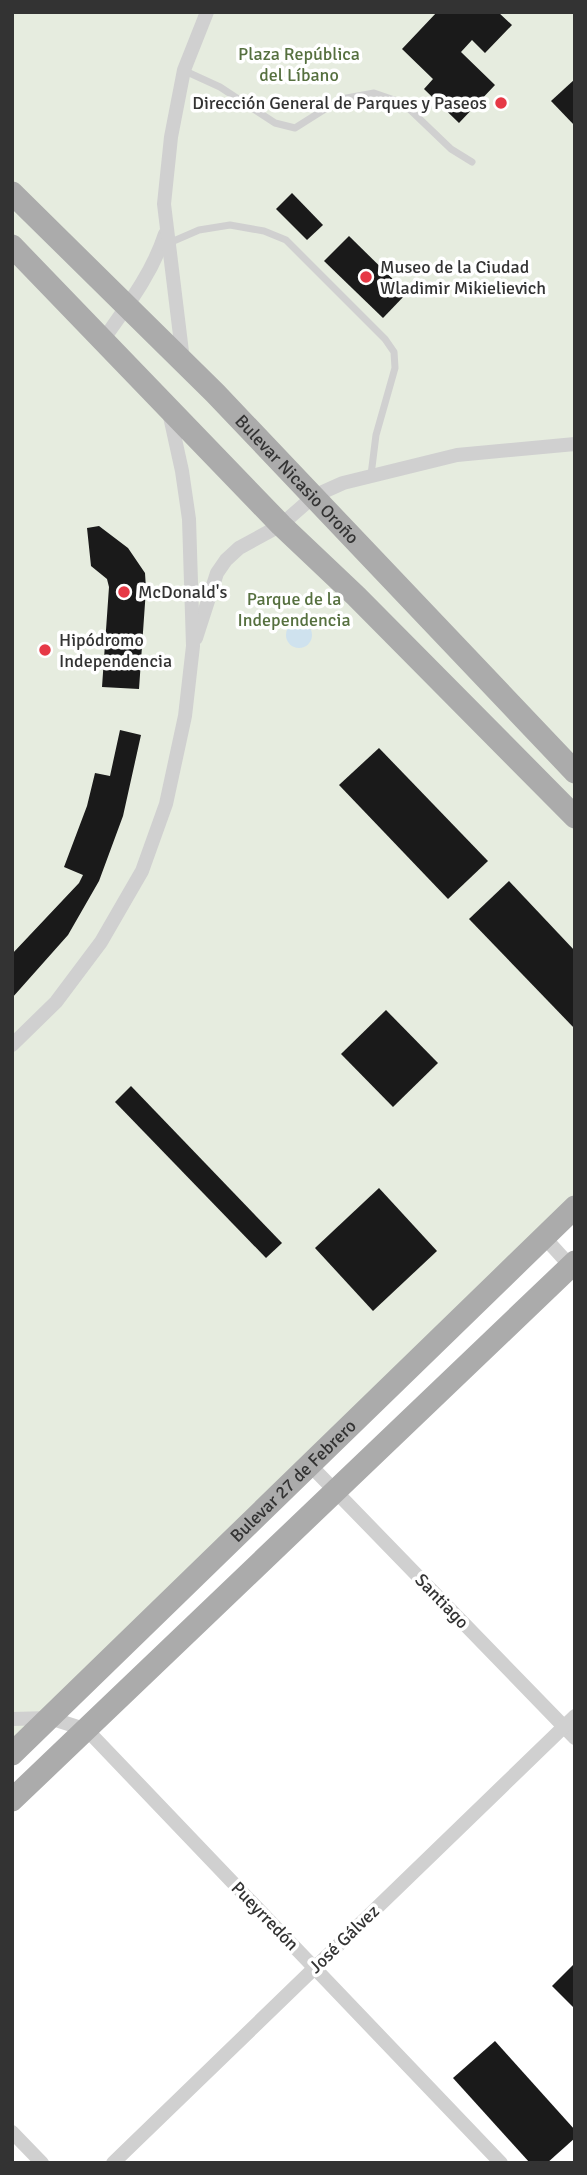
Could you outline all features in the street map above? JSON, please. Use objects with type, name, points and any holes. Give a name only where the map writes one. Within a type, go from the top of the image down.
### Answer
[{"type":"main road","name":"Bulevar Nicasio Oroño","points":[[12,193],[183,360],[575,772]]},
{"type":"main road","points":[[12,246],[281,525],[356,596],[575,817]]},
{"type":"main road","name":"Bulevar 27 de Febrero","points":[[12,1754],[575,1207]]},
{"type":"main road","name":"Bulevar 27 de Febrero","points":[[18,1787],[86,1730],[573,1266]]},
{"type":"street","points":[[183,360],[164,204],[171,136],[184,71],[207,12]]},
{"type":"street","points":[[103,340],[144,282],[168,236]]},
{"type":"street","points":[[12,1045],[57,1002],[101,942],[142,871],[166,804],[184,716],[193,646],[189,519],[183,471],[168,408]]},
{"type":"street","points":[[193,646],[217,573],[226,560],[239,548],[281,525],[314,496],[343,482],[457,455],[575,444]]},
{"type":"street","points":[[544,1237],[573,1266]]},
{"type":"street","name":"Santiago","points":[[309,1464],[575,1738]]},
{"type":"street","name":"José Gálvez","points":[[113,2163],[575,1716]]},
{"type":"street","points":[[12,1719],[50,1718],[86,1730]]},
{"type":"street","name":"Pueyrredón","points":[[86,1730],[501,2163]]},
{"type":"street","points":[[12,2132],[42,2163]]},
{"type":"lane","points":[[184,71],[220,87],[275,123],[295,128],[341,99],[374,93],[403,103],[451,149],[472,162]]},
{"type":"lane","points":[[168,236],[230,226],[264,231],[286,240],[385,339],[394,352],[395,368],[376,435],[371,475]]},
{"type":"green space","name":"Parque de la Independencia","points":[[12,12],[575,12],[575,1207],[12,1754]]},
{"type":"water","points":[[299,622],[308,626],[312,635],[308,644],[299,648],[290,644],[286,635],[290,626]]},
{"type":"building","points":[[437,12],[498,12],[512,25],[485,53],[472,40],[461,52],[495,85],[459,123],[424,89],[433,79],[402,49]]},
{"type":"building","points":[[575,79],[575,126],[551,101]]},
{"type":"building","points":[[292,193],[323,225],[307,240],[276,209]]},
{"type":"building","name":"Museo de la Ciudad Wladimir Mikielievich","points":[[349,236],[407,293],[383,318],[324,261]]},
{"type":"building","points":[[99,526],[128,548],[145,573],[139,689],[102,687],[109,587],[107,579],[91,566],[87,528]]},
{"type":"building","points":[[120,730],[141,735],[123,816],[99,881],[68,935],[12,998],[12,954],[79,883],[83,875],[64,867],[87,806],[95,773],[110,776]]},
{"type":"building","points":[[379,748],[488,861],[448,899],[339,785]]},
{"type":"building","points":[[509,881],[575,951],[575,1029],[469,919]]},
{"type":"building","points":[[386,1010],[438,1063],[393,1107],[341,1054]]},
{"type":"building","points":[[131,1086],[282,1243],[266,1258],[115,1102]]},
{"type":"building","points":[[379,1188],[437,1251],[373,1311],[315,1248]]},
{"type":"building","points":[[575,1963],[575,2009],[552,1986]]},
{"type":"building","points":[[495,2041],[575,2130],[575,2138],[547,2163],[530,2163],[453,2078]]},
{"type":"place","name":"Dirección General de Parques y Paseos","points":[[501,103]]},
{"type":"place","name":"Museo de la Ciudad Wladimir Mikielievich","points":[[366,277]]},
{"type":"place","name":"McDonald's","points":[[124,592]]},
{"type":"place","name":"Hipódromo Independencia","points":[[45,650]]},
{"type":"park label","name":"Plaza República del Líbano","points":[[299,64]]}]
